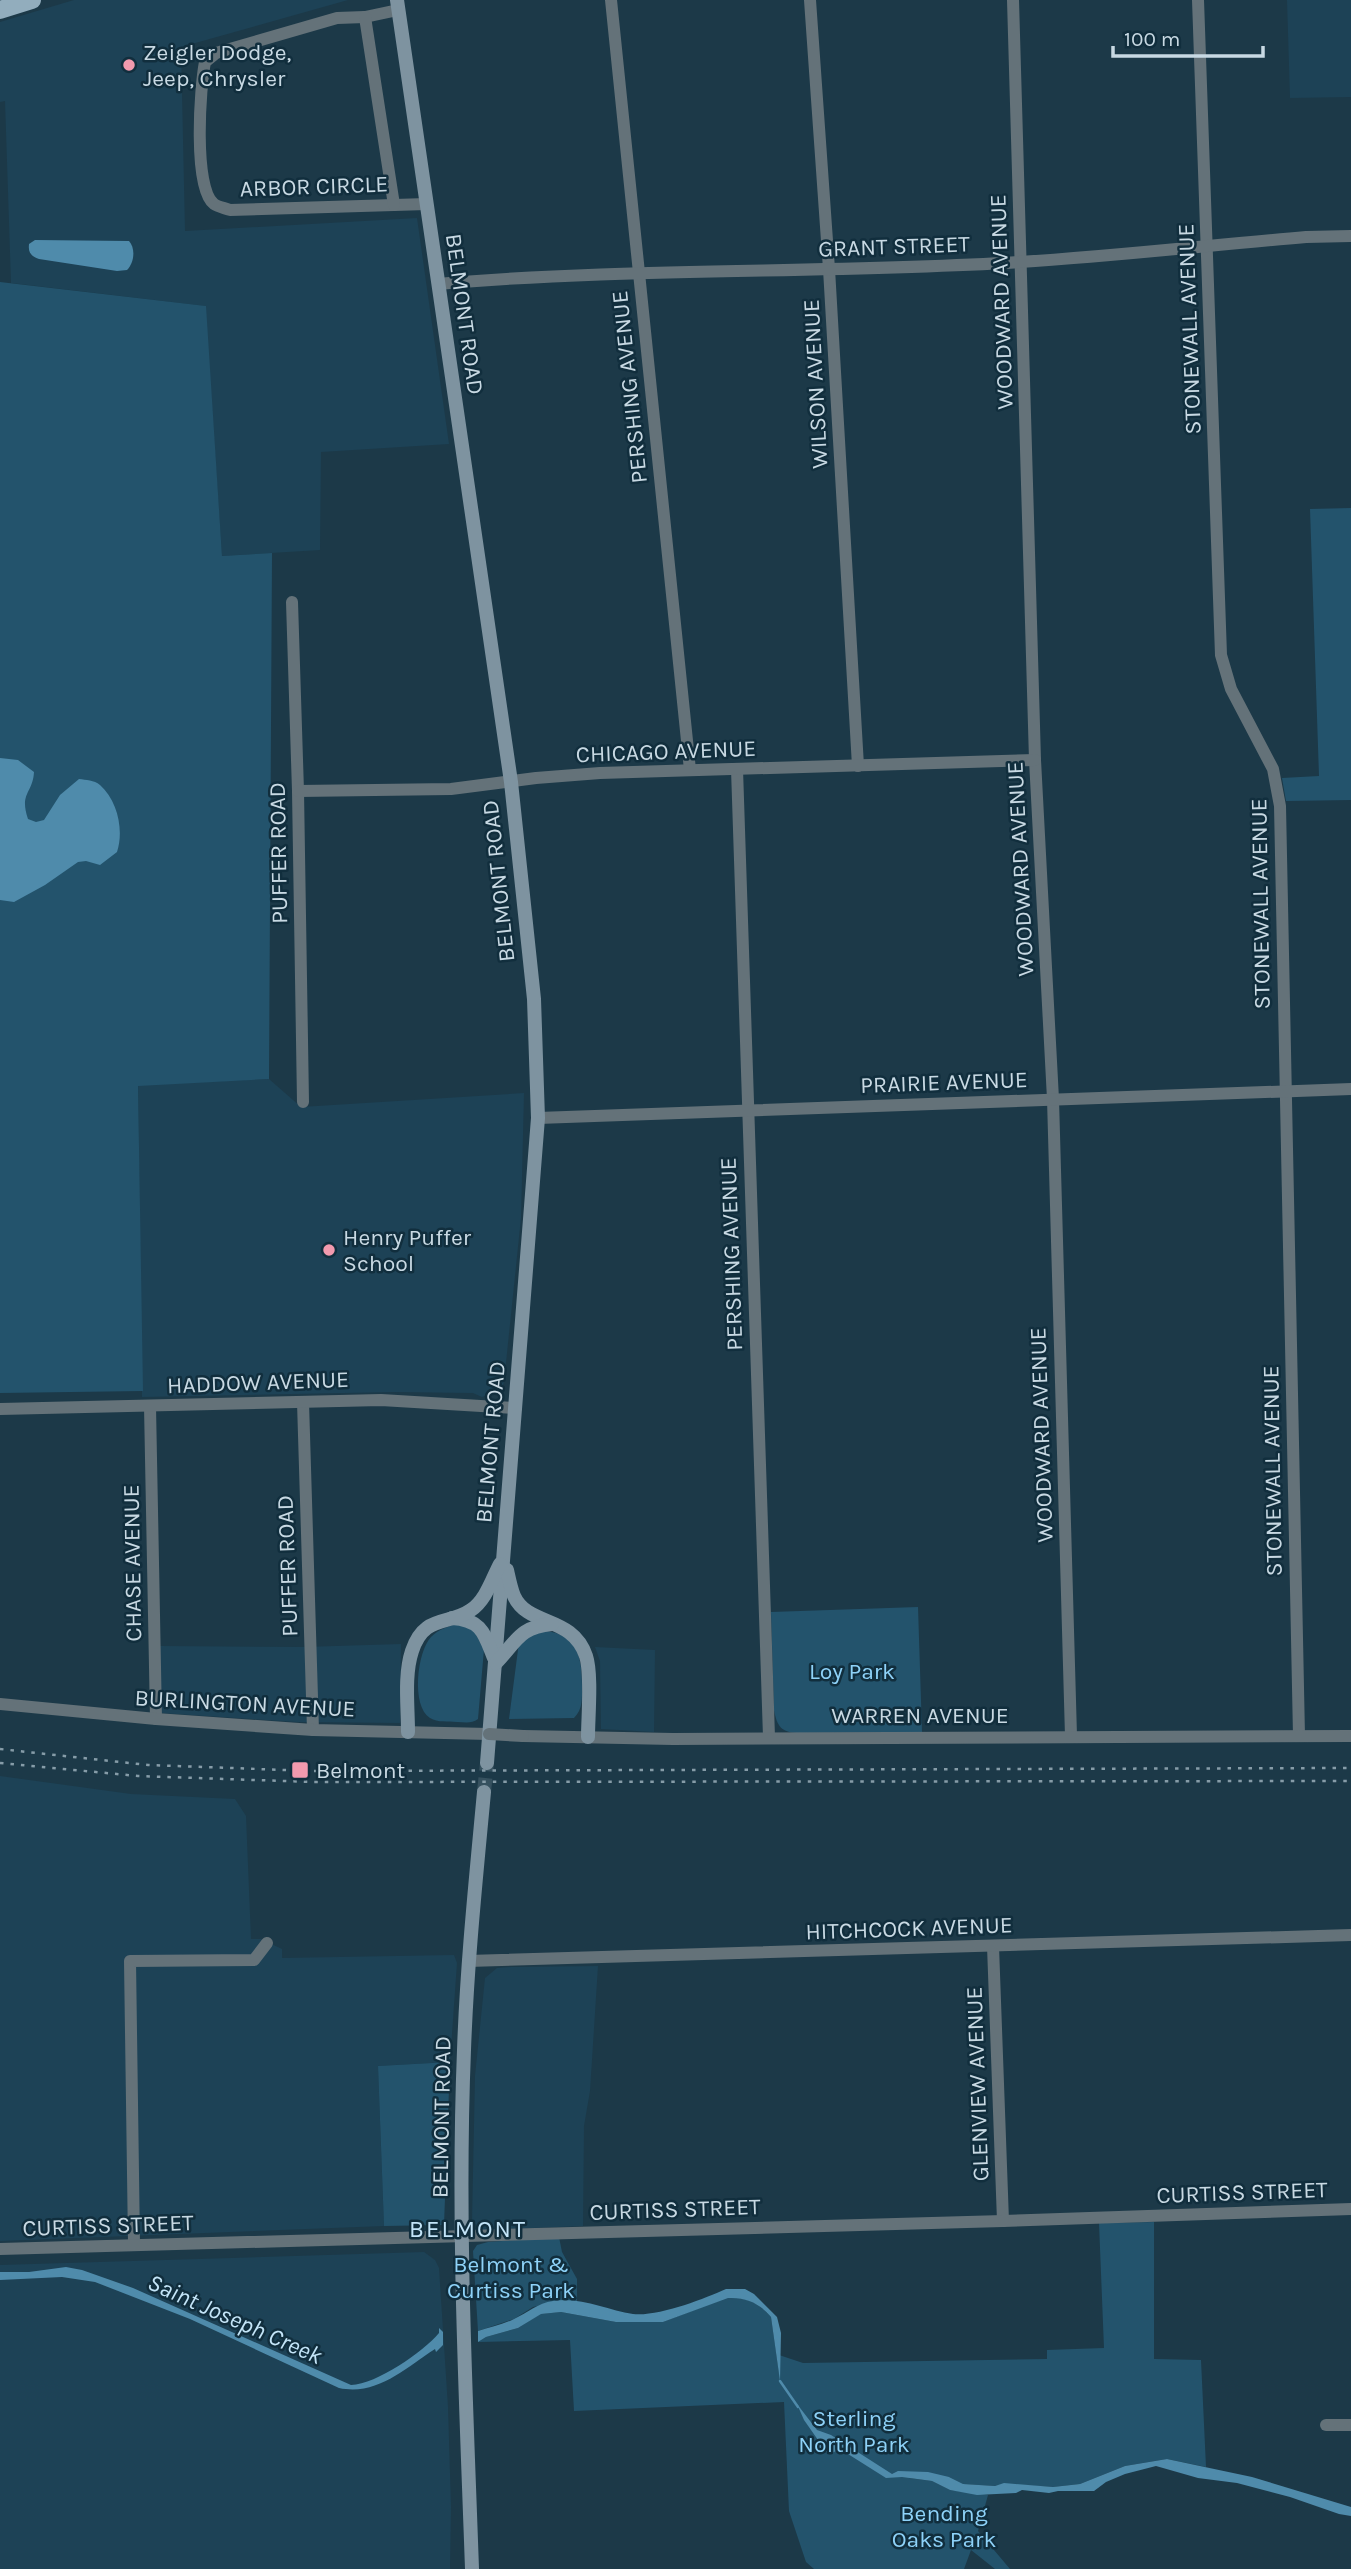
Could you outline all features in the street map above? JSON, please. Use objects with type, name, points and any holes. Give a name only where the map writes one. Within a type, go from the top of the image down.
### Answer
[{"type":"main road","points":[[0,10],[32,0]]},
{"type":"main road","name":"BELMONT ROAD","points":[[397,5],[511,782],[534,999],[538,1118],[487,1763]]},
{"type":"main road","points":[[408,1732],[409,1665],[413,1647],[426,1629],[439,1620],[466,1613],[481,1601],[504,1557]]},
{"type":"main road","points":[[504,1557],[514,1597],[518,1602],[529,1613],[572,1633],[581,1644],[587,1660],[588,1737]]},
{"type":"main road","points":[[447,1618],[469,1620],[478,1625],[487,1639],[496,1663],[522,1632],[535,1626],[553,1623]]},
{"type":"main road","name":"BELMONT ROAD","points":[[472,2569],[463,2332],[464,2053],[468,1961],[484,1792]]},
{"type":"street","name":"PERSHING AVENUE","points":[[611,0],[690,770]]},
{"type":"street","name":"WILSON AVENUE","points":[[810,0],[829,269],[858,766]]},
{"type":"street","name":"WOODWARD AVENUE","points":[[1013,0],[1035,760],[1053,1099],[1071,1736]]},
{"type":"street","name":"STONEWALL AVENUE","points":[[1198,0],[1222,655],[1231,689],[1264,750],[1278,787],[1299,1736]]},
{"type":"street","name":"ARBOR CIRCLE","points":[[397,5],[365,17],[337,18],[216,53],[205,62],[200,98],[202,177],[214,204],[230,210],[426,204]]},
{"type":"street","points":[[365,17],[394,205]]},
{"type":"street","name":"GRANT STREET","points":[[438,284],[638,273],[1021,262],[1351,236]]},
{"type":"street","name":"PUFFER ROAD","points":[[292,602],[303,1102]]},
{"type":"street","name":"CHICAGO AVENUE","points":[[298,791],[451,789],[579,775],[690,770],[1035,760]]},
{"type":"street","name":"PERSHING AVENUE","points":[[737,769],[769,1737]]},
{"type":"street","name":"PRAIRIE AVENUE","points":[[538,1118],[1351,1089]]},
{"type":"street","name":"HADDOW AVENUE","points":[[0,1409],[393,1400],[516,1408]]},
{"type":"street","name":"PUFFER ROAD","points":[[303,1402],[313,1730]]},
{"type":"street","name":"CHASE AVENUE","points":[[150,1406],[156,1719]]},
{"type":"street","name":"BURLINGTON AVENUE","points":[[0,1704],[313,1730],[489,1734]]},
{"type":"street","name":"WARREN AVENUE","points":[[489,1734],[588,1737],[1351,1736]]},
{"type":"street","name":"HITCHCOCK AVENUE","points":[[468,1961],[1351,1935]]},
{"type":"street","points":[[134,2244],[130,1961],[254,1960],[267,1944]]},
{"type":"street","name":"GLENVIEW AVENUE","points":[[993,1946],[1003,2221]]},
{"type":"street","name":"CURTISS STREET","points":[[0,2249],[1351,2209]]},
{"type":"street","points":[[1326,2426],[1351,2425]]},
{"type":"shaded area","points":[[74,0],[348,0],[181,47],[185,231],[417,218],[449,444],[321,452],[320,550],[222,556],[205,306],[11,283],[5,101],[0,102],[0,22]]},
{"type":"shaded area","points":[[1287,0],[1351,0],[1351,97],[1290,98]]},
{"type":"shaded area","points":[[35,240],[129,241],[133,248],[133,260],[127,270],[117,271],[39,259],[29,250],[29,244]]},
{"type":"shaded area","points":[[0,758],[18,760],[34,772],[25,804],[28,819],[36,822],[44,820],[60,795],[79,779],[100,785],[111,799],[118,817],[120,835],[117,852],[100,865],[78,862],[14,902],[0,900]]},
{"type":"shaded area","name":"Henry Puffer School","points":[[269,1079],[301,1107],[524,1093],[521,1218],[501,1390],[482,1397],[473,1393],[394,1392],[142,1397],[138,1085]]},
{"type":"shaded area","points":[[401,1644],[400,1723],[298,1722],[160,1713],[159,1646],[303,1647]]},
{"type":"shaded area","points":[[595,1647],[655,1650],[654,1732],[601,1729],[600,1661]]},
{"type":"shaded area","points":[[0,1776],[131,1794],[235,1799],[246,1816],[251,1939],[261,1939],[282,1949],[282,1958],[454,1955],[457,1963],[450,2062],[378,2066],[384,2226],[0,2241]]},
{"type":"shaded area","points":[[598,1966],[590,2091],[584,2126],[583,2226],[482,2230],[472,2221],[475,2076],[485,1978],[497,1968]]},
{"type":"shaded area","points":[[424,2252],[435,2260],[439,2268],[448,2407],[450,2569],[0,2569],[0,2265]]},
{"type":"shaded area","points":[[66,2267],[133,2288],[351,2385],[373,2379],[399,2366],[432,2341],[439,2333],[439,2328],[443,2332],[443,2345],[436,2352],[435,2349],[378,2384],[366,2388],[339,2388],[190,2319],[95,2282],[62,2277],[0,2280],[0,2272],[29,2272]]},
{"type":"shaded area","points":[[726,2289],[745,2289],[754,2294],[777,2317],[781,2333],[780,2381],[771,2317],[757,2305],[741,2299],[728,2298],[663,2322],[616,2322],[561,2312],[541,2314],[518,2328],[478,2342],[478,2331],[509,2321],[548,2302],[573,2300],[643,2314],[680,2306]]},
{"type":"shaded area","points":[[797,2404],[817,2430],[831,2435],[892,2474],[898,2471],[928,2472],[963,2484],[995,2486],[1004,2483],[1053,2487],[1080,2484],[1125,2466],[1167,2459],[1252,2477],[1351,2507],[1351,2516],[1237,2483],[1198,2478],[1156,2466],[1125,2474],[1106,2482],[1094,2491],[1049,2493],[1022,2490],[1016,2493],[977,2495],[950,2490],[932,2481],[886,2478],[840,2449],[832,2453],[820,2451],[816,2446],[818,2440]]},
{"type":"green space","points":[[0,282],[206,306],[222,556],[272,553],[269,1079],[138,1086],[143,1391],[0,1393]]},
{"type":"green space","points":[[1351,508],[1351,800],[1286,801],[1282,778],[1319,776],[1310,509]]},
{"type":"green space","name":"Loy Park","points":[[918,1607],[922,1732],[797,1733],[781,1727],[774,1710],[771,1612]]},
{"type":"green space","points":[[460,1623],[471,1625],[484,1649],[478,1719],[473,1722],[436,1721],[424,1712],[420,1702],[418,1679],[422,1654],[434,1634]]},
{"type":"green space","points":[[546,1631],[565,1637],[579,1657],[582,1699],[579,1711],[574,1718],[509,1719],[519,1642],[525,1636]]},
{"type":"green space","points":[[450,2062],[444,2225],[384,2226],[378,2066]]},
{"type":"green space","name":"Sterling North Park","points":[[1154,2222],[1154,2359],[1201,2360],[1206,2467],[1167,2459],[1125,2466],[1080,2484],[1053,2487],[962,2484],[949,2477],[909,2478],[932,2481],[950,2490],[988,2495],[978,2531],[1010,2569],[995,2569],[971,2550],[964,2569],[814,2569],[806,2562],[789,2511],[784,2402],[574,2411],[570,2340],[478,2342],[518,2328],[540,2314],[561,2312],[616,2322],[663,2322],[728,2297],[752,2302],[771,2317],[779,2373],[779,2355],[803,2363],[1047,2359],[1047,2350],[1104,2348],[1099,2223]]},
{"type":"green space","name":"Belmont & Curtiss Park","points":[[559,2237],[562,2252],[577,2279],[577,2302],[565,2300],[533,2307],[514,2319],[478,2331],[473,2251],[477,2245]]},
{"type":"waterway","name":"Saint Joseph Creek","points":[[780,2381],[798,2407]]},
{"type":"tunnel","points":[[484,1792],[487,1763]]},
{"type":"railway","points":[[0,1749],[148,1765],[313,1771],[1351,1768]]},
{"type":"railway","points":[[0,1763],[138,1776],[313,1782],[1351,1781]]},
{"type":"place","name":"Zeigler Dodge, Jeep, Chrysler","points":[[129,65]]},
{"type":"place","name":"Henry Puffer School","points":[[329,1250]]},
{"type":"place","name":"Belmont","points":[[300,1770]]},
{"type":"district","name":"BELMONT","points":[[468,2229]]},
{"type":"park label","name":"Bending Oaks Park","points":[[944,2526]]}]
